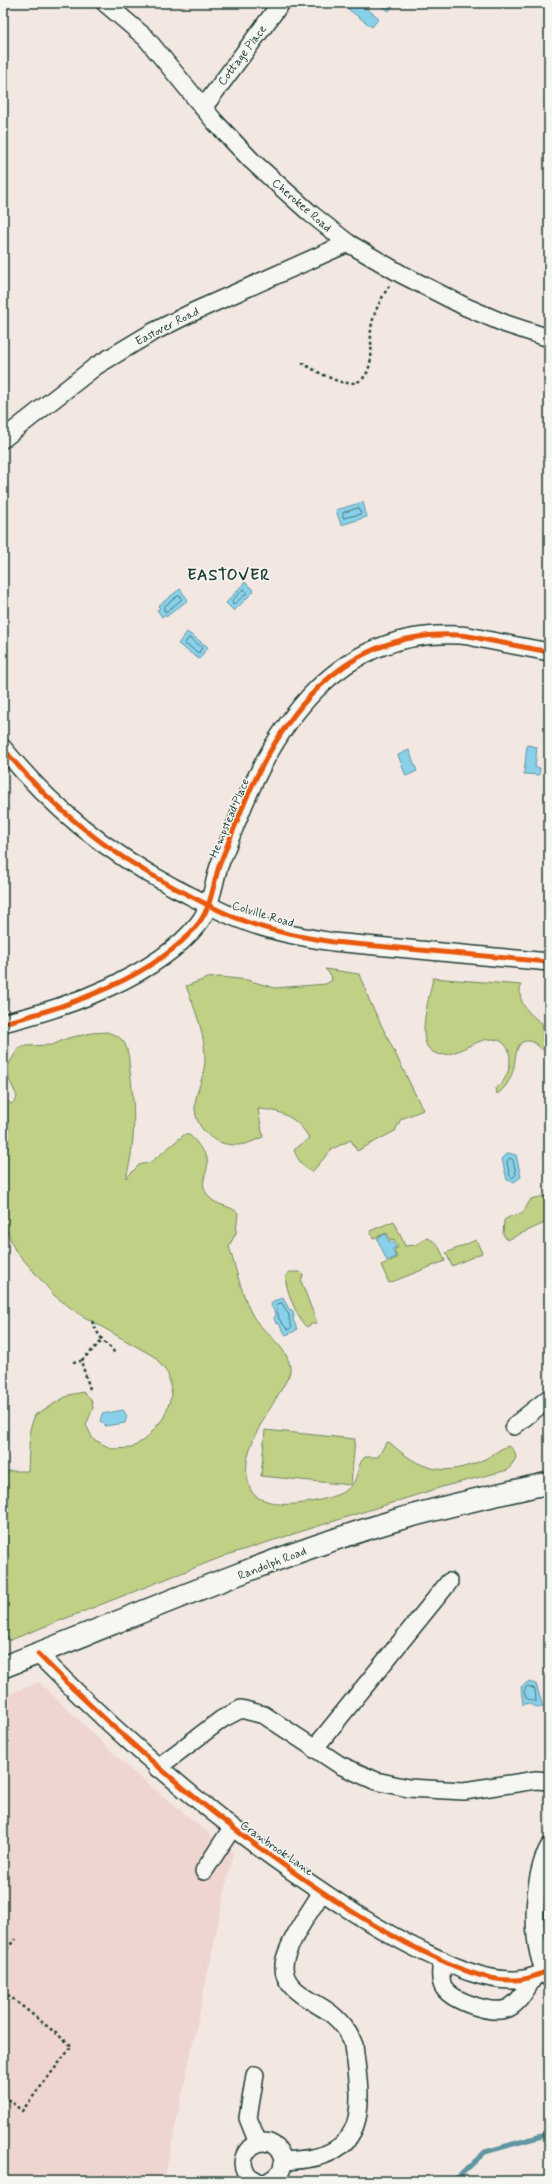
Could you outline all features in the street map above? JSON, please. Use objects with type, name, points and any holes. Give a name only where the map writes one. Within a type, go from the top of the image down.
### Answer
[{"type":"main road","name":"Randolph Road","points":[[3,1667],[315,1546],[391,1521],[468,1501],[549,1483]]},
{"type":"street","name":"Cherokee Road","points":[[105,3],[146,38],[203,108],[251,160],[310,213],[348,243],[398,272],[466,307],[512,326],[549,338]]},
{"type":"street","name":"Cottage Place","points":[[203,108],[282,3]]},
{"type":"street","name":"Eastover Road","points":[[3,439],[96,366],[151,333],[193,312],[348,243]]},
{"type":"street","name":"Hempstead Place","points":[[3,1023],[53,1009],[135,974],[160,960],[192,931],[201,921],[208,906],[219,866],[242,809],[269,753],[291,717],[303,702],[317,687],[340,669],[383,647],[425,637],[458,635],[549,652]]},
{"type":"street","name":"Colville Road","points":[[3,748],[43,794],[92,837],[136,867],[208,906],[240,920],[310,938],[424,952],[549,962]]},
{"type":"street","points":[[514,1426],[549,1398]]},
{"type":"street","points":[[314,1749],[449,1582]]},
{"type":"street","name":"Cranbrook Lane","points":[[38,1654],[157,1768],[232,1828],[322,1892],[387,1933],[471,1973],[498,1979],[516,1980],[543,1976]]},
{"type":"street","points":[[157,1768],[222,1718],[241,1709],[264,1715],[340,1765],[376,1781],[408,1788],[464,1791],[536,1780],[549,1782]]},
{"type":"street","points":[[204,1871],[232,1828]]},
{"type":"street","points":[[442,1960],[441,1977],[444,1988],[458,2000],[486,2008],[506,2009],[518,2000],[543,1976],[537,1945],[536,1888],[539,1874],[549,1846]]},
{"type":"street","points":[[283,2161],[319,2156],[338,2148],[353,2133],[358,2114],[354,2045],[351,2035],[327,2010],[296,1992],[284,1969],[288,1950],[322,1892]]},
{"type":"street","points":[[255,2075],[248,2118],[258,2143]]},
{"type":"street","points":[[251,2180],[246,2172],[243,2161],[248,2149],[258,2143],[269,2143],[279,2150],[283,2161],[279,2174],[269,2181]]},
{"type":"path","points":[[302,363],[329,378],[343,383],[352,384],[365,376],[371,362],[371,328],[374,315],[380,301],[398,272]]},
{"type":"path","points":[[92,1321],[103,1340],[113,1349],[115,1354]]},
{"type":"path","points":[[73,1362],[81,1361],[103,1340]]},
{"type":"path","points":[[81,1361],[90,1389]]},
{"type":"path","points":[[3,1954],[15,1940]]},
{"type":"path","points":[[3,1991],[72,2046],[22,2111],[3,2095]]},
{"type":"shaded area","points":[[39,1682],[131,1770],[233,1853],[164,2181],[3,2181],[3,1697]]},
{"type":"green space","points":[[325,969],[359,974],[370,1002],[423,1110],[401,1119],[395,1131],[357,1151],[351,1140],[332,1149],[312,1172],[301,1163],[294,1150],[309,1138],[300,1125],[288,1116],[281,1113],[258,1109],[263,1137],[241,1145],[219,1142],[204,1132],[199,1125],[195,1108],[196,1098],[204,1069],[205,1050],[199,1022],[186,986],[208,978],[221,977],[247,980],[275,988],[326,984],[332,980],[331,975]]},
{"type":"green space","points":[[433,978],[521,985],[520,997],[522,1002],[529,1012],[542,1023],[543,1036],[547,1052],[532,1042],[524,1041],[518,1047],[516,1052],[513,1071],[510,1078],[505,1087],[497,1094],[496,1088],[505,1078],[510,1064],[508,1049],[498,1040],[489,1039],[481,1041],[445,1055],[437,1054],[429,1049],[424,1035],[424,1025]]},
{"type":"green space","points":[[107,1032],[118,1036],[123,1041],[128,1052],[133,1098],[134,1125],[132,1151],[126,1178],[139,1165],[151,1162],[185,1134],[195,1140],[204,1152],[208,1163],[204,1181],[205,1191],[215,1202],[231,1208],[238,1213],[236,1233],[229,1246],[249,1307],[257,1322],[282,1349],[289,1361],[290,1371],[288,1376],[257,1431],[249,1453],[247,1476],[248,1483],[254,1495],[258,1498],[274,1503],[291,1504],[314,1501],[337,1495],[345,1491],[354,1482],[362,1460],[365,1457],[378,1457],[386,1443],[389,1442],[412,1460],[423,1465],[445,1470],[471,1465],[491,1456],[502,1448],[509,1446],[514,1450],[516,1458],[508,1470],[445,1486],[227,1555],[8,1641],[9,1637],[3,1639],[3,1471],[28,1471],[30,1429],[35,1415],[69,1395],[83,1392],[91,1399],[93,1408],[86,1425],[93,1439],[112,1449],[132,1448],[148,1437],[164,1417],[172,1395],[168,1374],[155,1357],[79,1314],[55,1296],[15,1250],[3,1222],[4,1097],[11,1104],[16,1100],[17,1096],[8,1077],[10,1062],[18,1049],[25,1046],[52,1045],[68,1038],[92,1033]]},
{"type":"green space","points":[[549,1195],[549,1221],[507,1240],[503,1234],[504,1220],[511,1216],[522,1214],[531,1199]]},
{"type":"green space","points":[[394,1221],[405,1246],[415,1245],[427,1238],[431,1239],[440,1250],[445,1261],[389,1283],[381,1265],[397,1258],[394,1249],[398,1248],[394,1239],[390,1240],[387,1233],[373,1238],[370,1231]]},
{"type":"green space","points":[[476,1240],[482,1253],[452,1266],[446,1253]]},
{"type":"green space","points":[[290,1272],[300,1272],[303,1275],[301,1281],[317,1323],[311,1324],[307,1327],[296,1311],[289,1294],[286,1280],[286,1275]]},
{"type":"green space","points":[[265,1430],[355,1439],[351,1485],[261,1476]]},
{"type":"water","points":[[352,3],[359,3],[379,18],[372,27],[348,9]]},
{"type":"water","points":[[381,3],[395,3],[389,11],[380,5]]},
{"type":"water","points":[[363,502],[367,517],[341,525],[336,510]]},
{"type":"water","points":[[245,582],[254,591],[234,611],[226,603]]},
{"type":"water","points":[[180,589],[188,600],[166,617],[165,615],[162,617],[157,610],[160,608],[158,606]]},
{"type":"water","points":[[187,632],[208,647],[199,659],[178,644]]},
{"type":"water","points":[[527,745],[537,747],[535,767],[540,768],[539,775],[524,774]]},
{"type":"water","points":[[409,750],[417,771],[406,776],[398,755]]},
{"type":"water","points":[[508,1153],[516,1155],[521,1177],[514,1182],[507,1180],[502,1159]]},
{"type":"water","points":[[386,1234],[389,1242],[393,1241],[396,1248],[392,1249],[396,1257],[387,1261],[377,1238]]},
{"type":"water","points":[[283,1298],[289,1309],[292,1310],[294,1316],[293,1319],[297,1329],[286,1335],[279,1324],[276,1323],[274,1318],[276,1315],[271,1305],[273,1301]]},
{"type":"water","points":[[123,1410],[127,1416],[125,1423],[105,1426],[105,1424],[100,1421],[102,1414]]},
{"type":"water","points":[[528,1682],[536,1684],[543,1707],[537,1708],[528,1703],[523,1705],[521,1687]]},
{"type":"waterway","points":[[454,2181],[485,2152],[549,2134]]},
{"type":"cycle path","points":[[3,1023],[54,1009],[109,987],[135,974],[159,959],[180,943],[198,924],[206,911],[219,866],[237,821],[253,784],[271,749],[292,717],[317,689],[346,665],[378,648],[416,637],[458,635],[549,652]]},
{"type":"cycle path","points":[[3,748],[60,809],[102,843],[148,873],[173,887],[239,919],[297,936],[333,942],[549,962]]},
{"type":"cycle path","points":[[38,1654],[98,1713],[192,1795],[258,1847],[356,1914],[422,1951],[455,1967],[479,1975],[503,1980],[519,1980],[531,1978],[545,1972]]},
{"type":"district","name":"EASTOVER","points":[[229,574]]}]
